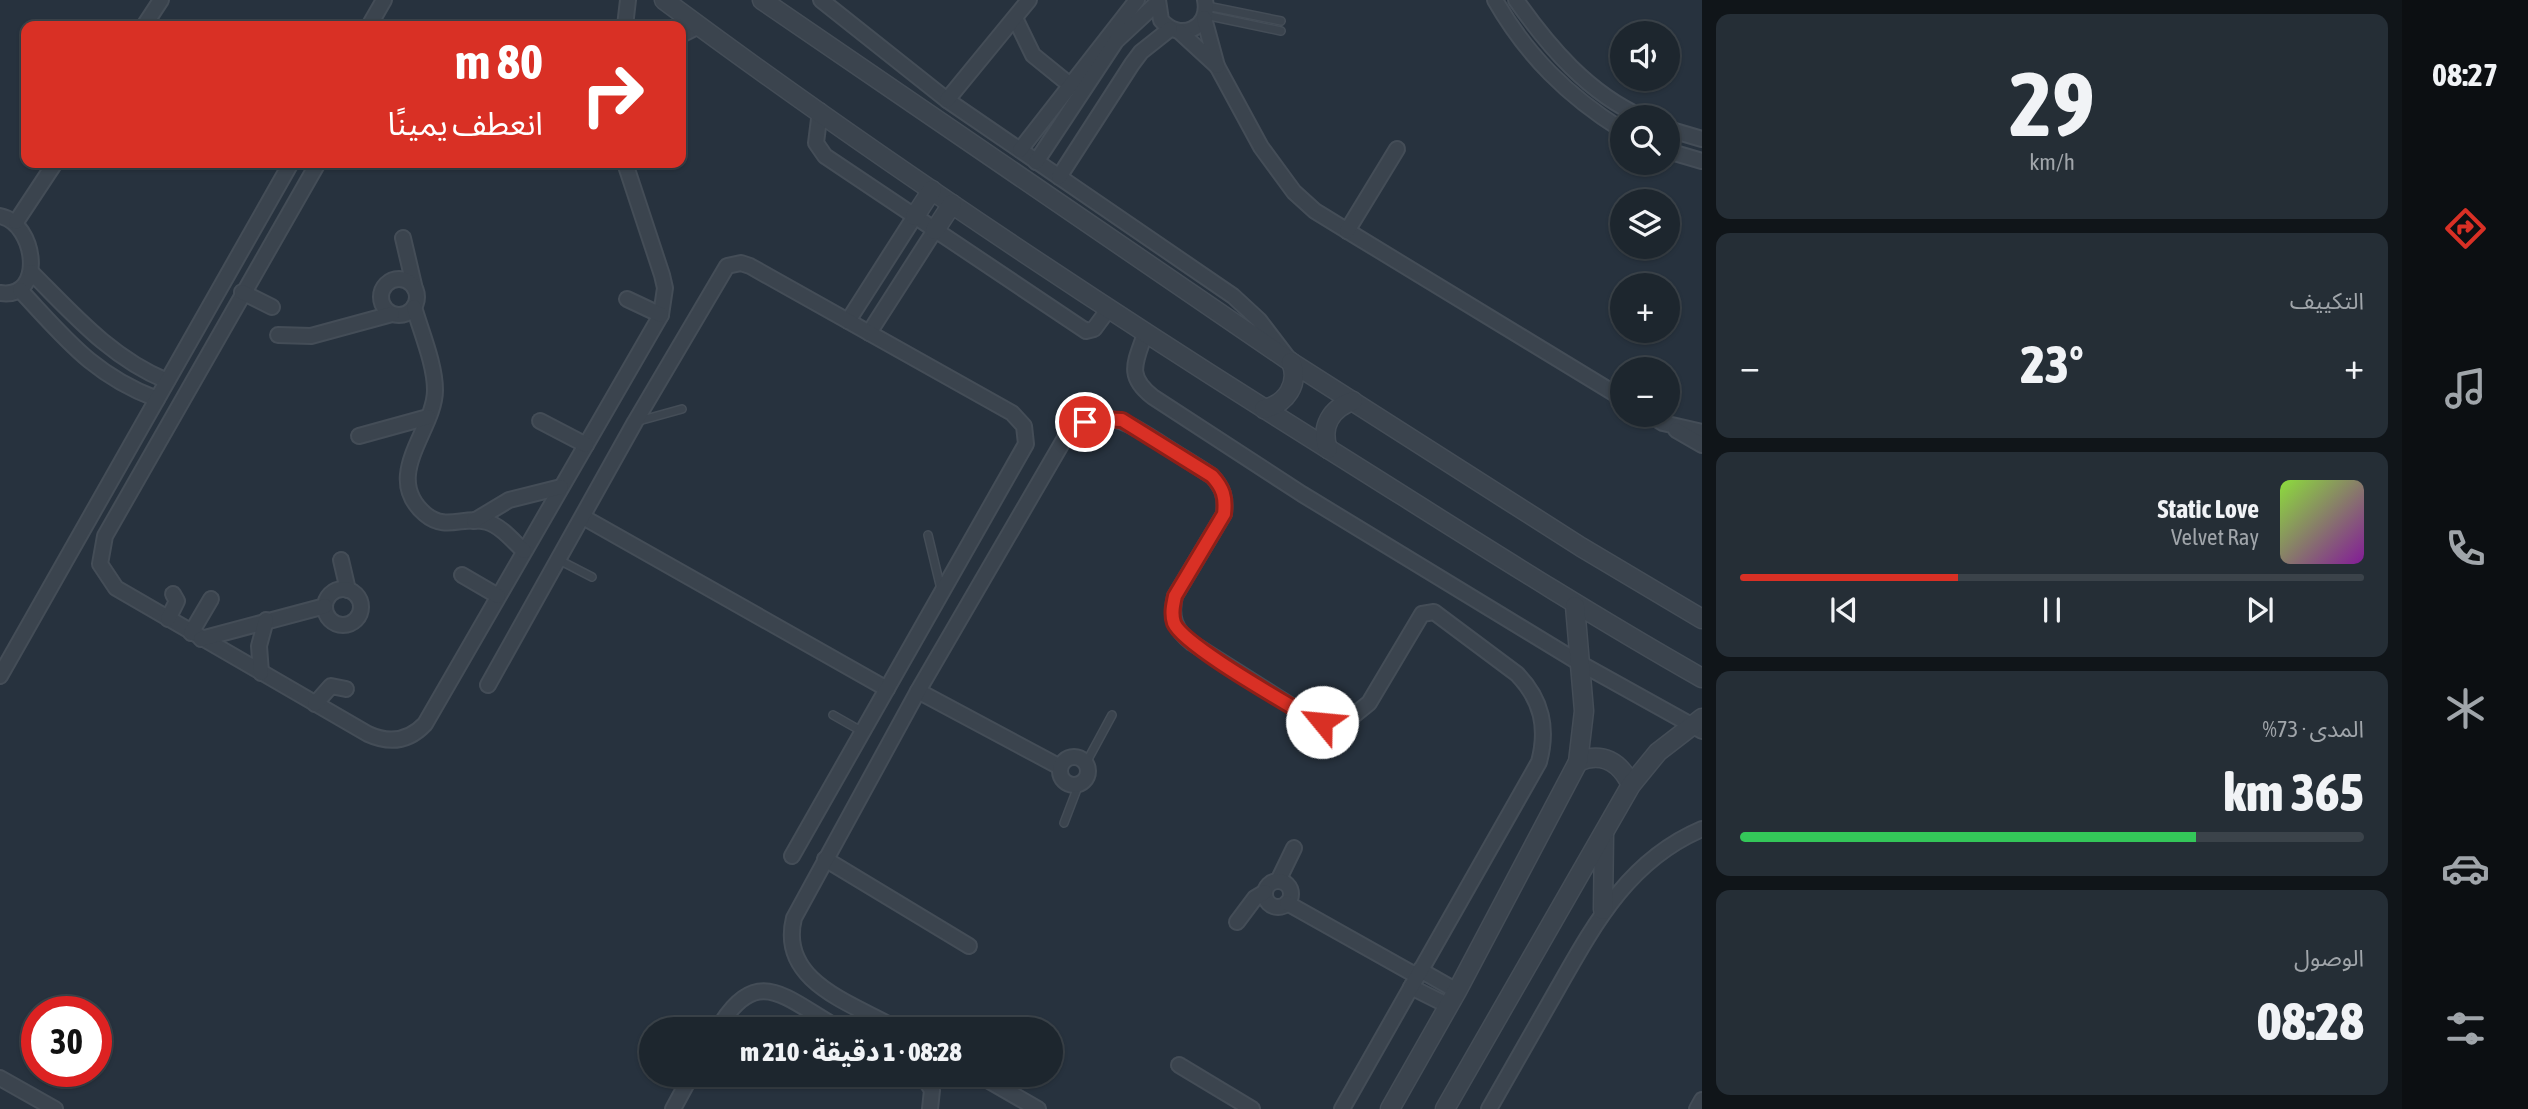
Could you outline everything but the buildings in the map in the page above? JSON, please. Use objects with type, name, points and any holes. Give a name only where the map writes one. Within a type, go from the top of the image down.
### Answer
[{"type":"street","points":[[147,21],[161,0]]},
{"type":"street","points":[[372,21],[384,0]]},
{"type":"street","points":[[626,21],[628,0]]},
{"type":"street","points":[[664,0],[952,204],[1108,310],[1575,606],[1702,678]]},
{"type":"street","points":[[762,0],[1291,362],[1581,547],[1702,620]]},
{"type":"street","points":[[821,0],[947,100],[1233,296],[1271,333],[1291,362],[1294,377],[1290,392],[1279,404],[1265,409]]},
{"type":"street","points":[[947,100],[1029,0]]},
{"type":"street","points":[[1020,150],[1137,0]]},
{"type":"street","points":[[1495,0],[1524,45],[1557,83],[1610,123]]},
{"type":"street","points":[[1516,0],[1565,62],[1598,91],[1622,105]]},
{"type":"street","points":[[1158,1],[1161,20],[1217,66]]},
{"type":"street","points":[[1036,162],[1116,41],[1158,1]]},
{"type":"street","points":[[1059,177],[1141,52],[1175,30],[1191,30],[1205,10]]},
{"type":"street","points":[[1205,10],[1217,66],[1276,171],[1315,211],[1610,391]]},
{"type":"street","points":[[1015,18],[1033,55],[1070,85]]},
{"type":"street","points":[[686,32],[699,26]]},
{"type":"street","points":[[820,111],[816,143],[825,156],[1086,331],[1094,329],[1108,310]]},
{"type":"street","points":[[1680,133],[1702,139]]},
{"type":"street","points":[[1048,143],[1070,158]]},
{"type":"street","points":[[1347,231],[1397,149]]},
{"type":"street","points":[[1680,155],[1702,161]]},
{"type":"street","points":[[16,222],[52,168]]},
{"type":"street","points":[[0,676],[288,168]]},
{"type":"street","points":[[315,168],[242,292],[101,545],[100,564],[108,581],[196,636],[378,738],[399,740],[418,731],[425,724],[661,315],[664,302],[662,275],[627,168]]},
{"type":"street","points":[[848,321],[932,190]]},
{"type":"street","points":[[869,333],[952,204]]},
{"type":"street","points":[[0,216],[16,222],[29,248],[31,272],[20,290]]},
{"type":"street","points":[[404,238],[415,289],[414,307],[435,384],[434,403],[408,471],[415,502],[435,521],[494,524],[524,551]]},
{"type":"street","points":[[488,685],[635,422],[727,266],[741,263],[750,266],[1012,413],[1024,426],[1026,444],[792,856]]},
{"type":"street","points":[[31,272],[104,345],[137,367],[167,381]]},
{"type":"street","points":[[392,314],[383,306],[384,287],[400,279],[415,289]]},
{"type":"street","points":[[20,290],[86,360],[125,386],[157,399]]},
{"type":"street","points":[[0,293],[20,290]]},
{"type":"street","points":[[242,292],[272,307]]},
{"type":"street","points":[[627,299],[661,315]]},
{"type":"street","points":[[278,335],[296,338],[311,336],[392,314],[404,314],[414,307]]},
{"type":"street","points":[[1145,334],[1135,363],[1134,377],[1140,387],[1153,397],[1302,494],[1578,662],[1698,725],[1658,752],[1631,785],[1446,1109]]},
{"type":"street","points":[[1328,449],[1325,434],[1329,419],[1339,407],[1353,401]]},
{"type":"street","points":[[359,436],[428,418]]},
{"type":"street","points":[[876,1017],[809,979],[794,957],[790,944],[794,918],[918,691],[1065,438],[1085,422],[1097,419],[1122,420],[1212,476],[1221,487],[1225,500],[1224,514],[1175,596],[1172,609],[1174,623],[1192,643],[1309,717],[1335,723],[1348,720],[1369,704],[1422,614],[1434,612],[1517,674],[1536,699],[1544,730],[1539,762],[1342,1109]]},
{"type":"street","points":[[540,421],[586,445]]},
{"type":"street","points":[[1670,427],[1702,445]]},
{"type":"street","points":[[1680,427],[1702,432]]},
{"type":"street","points":[[474,521],[509,500],[561,487]]},
{"type":"street","points":[[583,517],[887,689]]},
{"type":"street","points":[[325,606],[328,617],[338,624],[355,620],[360,603],[348,590],[341,560]]},
{"type":"street","points":[[461,575],[498,596]]},
{"type":"street","points":[[196,636],[325,606],[335,590],[348,590]]},
{"type":"street","points":[[168,619],[177,601],[173,594]]},
{"type":"street","points":[[196,636],[211,599]]},
{"type":"street","points":[[1390,1109],[1453,998],[1577,762],[1584,711],[1575,606]]},
{"type":"street","points":[[261,673],[260,646],[266,620]]},
{"type":"street","points":[[315,704],[331,686],[346,689]]},
{"type":"street","points":[[918,691],[1060,767]]},
{"type":"street","points":[[1075,757],[1086,763],[1088,775],[1079,785],[1073,785],[1062,779],[1060,767],[1069,758],[1075,757]]},
{"type":"street","points":[[1577,762],[1588,757],[1610,759],[1619,765],[1631,785]]},
{"type":"street","points":[[1603,910],[1604,829]]},
{"type":"street","points":[[1489,1109],[1603,910],[1645,864],[1702,829]]},
{"type":"street","points":[[1278,881],[1294,848]]},
{"type":"street","points":[[825,859],[969,946]]},
{"type":"street","points":[[1237,922],[1255,898],[1265,892],[1272,882],[1284,882],[1291,892],[1287,904]]},
{"type":"street","points":[[1265,892],[1269,904],[1287,904],[1453,998]]},
{"type":"street","points":[[726,1017],[737,1000],[760,990],[773,992],[818,1017]]},
{"type":"street","points":[[1179,1065],[1252,1109]]},
{"type":"street","points":[[0,1078],[55,1109]]},
{"type":"street","points":[[673,1109],[685,1087]]},
{"type":"street","points":[[930,1087],[932,1090],[930,1109]]},
{"type":"street","points":[[1000,1087],[1038,1109]]},
{"type":"street","points":[[1697,1109],[1702,1100]]},
{"type":"lane","points":[[1205,10],[1281,21]]},
{"type":"lane","points":[[1205,10],[1282,31]]},
{"type":"lane","points":[[635,422],[682,409]]},
{"type":"lane","points":[[928,535],[942,593]]},
{"type":"lane","points":[[559,560],[592,577]]},
{"type":"lane","points":[[833,715],[863,733]]},
{"type":"lane","points":[[1086,763],[1112,715]]},
{"type":"lane","points":[[1065,823],[1079,785]]},
{"type":"route","points":[[1085,422],[1110,418],[1122,420],[1212,476],[1221,487],[1225,500],[1224,514],[1175,596],[1172,609],[1174,623],[1192,643],[1309,717],[1322,722]]}]
